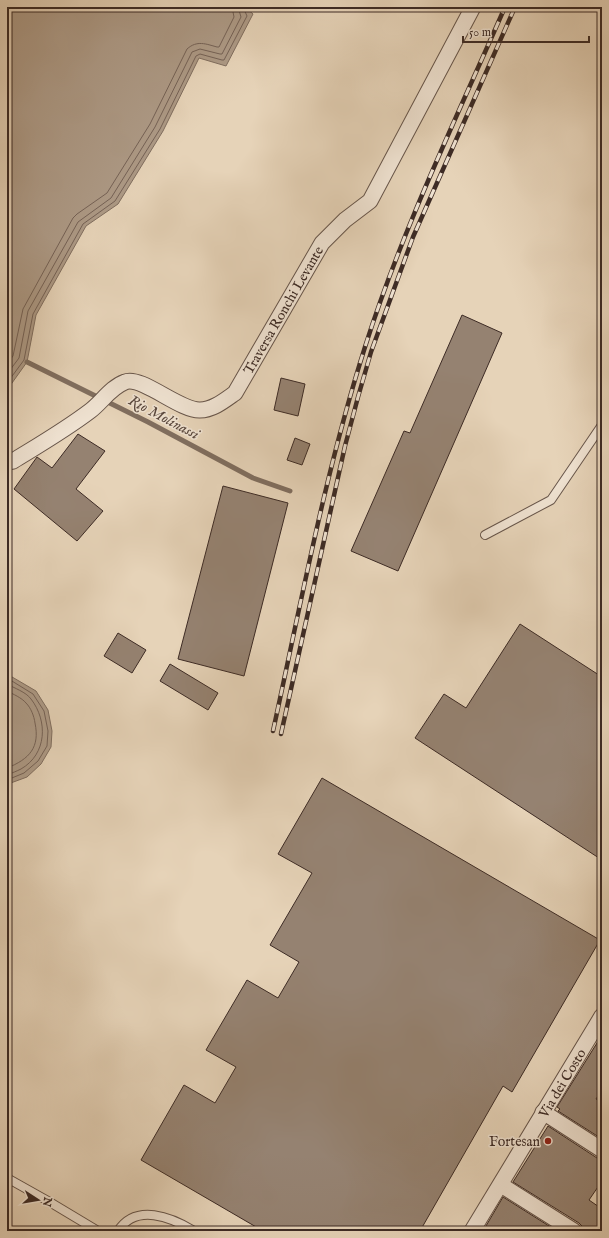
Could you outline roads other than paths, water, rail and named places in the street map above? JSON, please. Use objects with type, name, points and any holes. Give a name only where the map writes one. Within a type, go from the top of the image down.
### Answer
[{"type":"street","name":"Traversa Ronchi Levante","points":[[7,462],[13,461],[91,411],[115,388],[125,381],[133,381],[155,390],[188,408],[201,410],[216,406],[235,393],[322,243],[345,220],[370,201],[473,7]]},
{"type":"street","name":"Via dei Costo","points":[[472,1231],[602,1016]]},
{"type":"street","points":[[543,1112],[602,1150]]},
{"type":"street","points":[[500,1185],[574,1231]]},
{"type":"lane","points":[[485,535],[551,500],[602,425]]},
{"type":"lane","points":[[7,1178],[98,1231]]},
{"type":"lane","points":[[118,1231],[122,1225],[134,1217],[151,1215],[162,1216],[180,1222],[194,1231]]},
{"type":"water","points":[[7,7],[245,7],[253,14],[226,66],[199,58],[163,131],[118,204],[86,226],[36,315],[27,362],[7,390]]},
{"type":"water","points":[[7,674],[36,691],[48,710],[52,731],[51,747],[41,764],[27,777],[8,784]]},
{"type":"waterway","name":"Rio Molinassi","points":[[27,362],[148,422],[253,478],[290,491]]},
{"type":"railway","points":[[273,731],[326,490],[365,347],[396,260],[430,175],[505,7]]},
{"type":"railway","points":[[281,734],[345,446],[371,352],[413,237],[515,7]]},
{"type":"place","name":"Fortesan","points":[[548,1141]]}]
